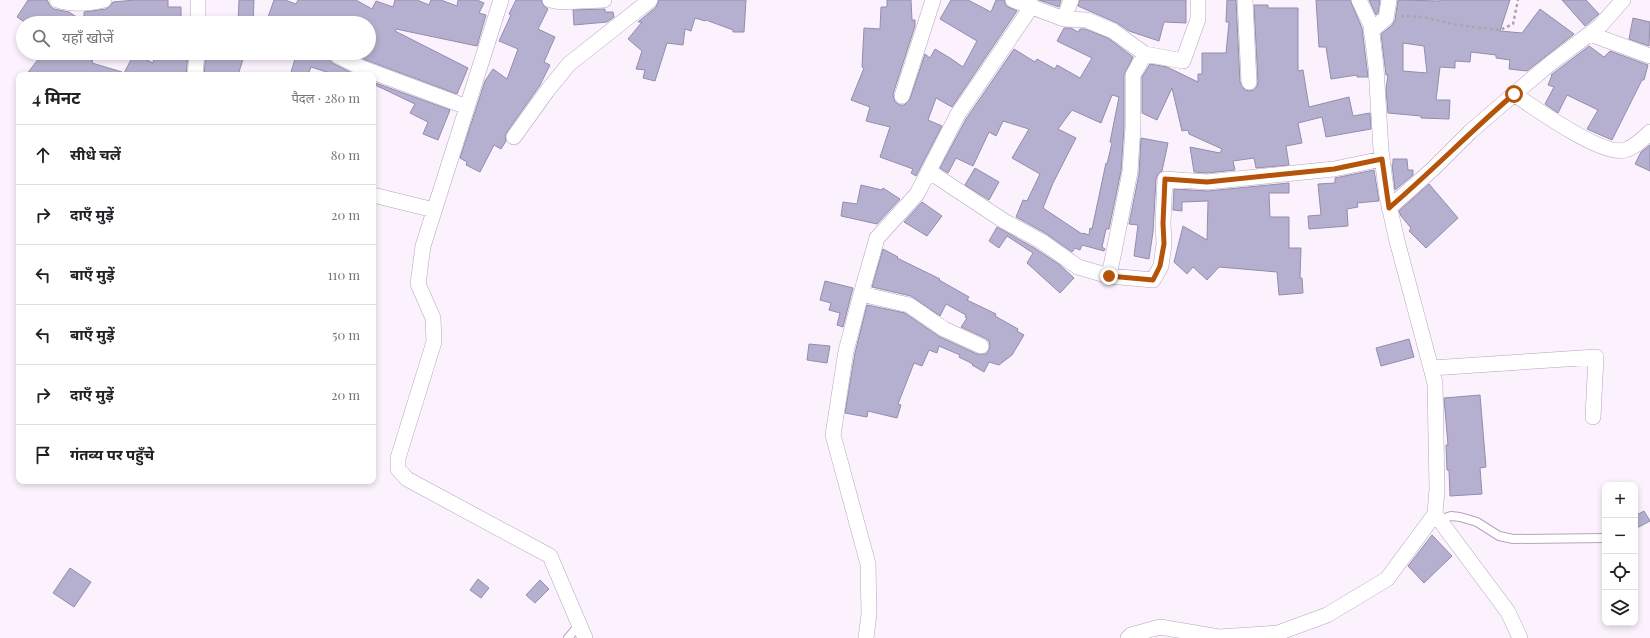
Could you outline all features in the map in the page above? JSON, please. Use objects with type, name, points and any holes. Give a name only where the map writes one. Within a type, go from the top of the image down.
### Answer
[{"type":"street","points":[[57,0],[72,4],[91,3],[104,0]]},
{"type":"street","points":[[198,0],[198,16]]},
{"type":"street","points":[[501,0],[422,246],[418,284],[433,318],[434,342],[398,458],[398,470],[407,479],[550,556],[582,631]]},
{"type":"street","points":[[550,0],[570,2],[604,0]]},
{"type":"street","points":[[514,137],[546,91],[569,64],[650,0]]},
{"type":"street","points":[[902,96],[933,0]]},
{"type":"street","points":[[1013,0],[1064,19],[1087,20],[1113,31],[1145,54],[1183,61],[1198,19],[1198,0]]},
{"type":"street","points":[[1064,19],[1071,0]]},
{"type":"street","points":[[1245,0],[1249,82]]},
{"type":"street","points":[[1359,0],[1371,25],[1376,66],[1382,159],[1389,208],[1435,383],[1437,517],[1508,612],[1520,638]]},
{"type":"street","points":[[1371,31],[1386,18],[1389,0]]},
{"type":"street","points":[[1389,208],[1434,168],[1470,132],[1514,94],[1600,26],[1623,0]]},
{"type":"street","points":[[866,638],[869,614],[868,564],[833,435],[846,352],[861,294],[877,238],[917,194],[930,172],[958,114],[1032,6]]},
{"type":"street","points":[[1590,34],[1650,56]]},
{"type":"street","points":[[1109,276],[1130,172],[1133,127],[1133,75],[1145,54]]},
{"type":"street","points":[[195,72],[196,60]]},
{"type":"street","points":[[346,60],[373,72]]},
{"type":"street","points":[[376,73],[467,107]]},
{"type":"street","points":[[1514,94],[1557,124],[1603,147],[1613,150],[1625,150],[1639,142],[1650,132]]},
{"type":"street","points":[[930,172],[1004,221],[1042,241],[1078,267],[1109,276],[1153,280],[1160,266],[1164,244],[1163,223],[1165,179],[1207,182],[1220,181],[1334,169],[1382,159]]},
{"type":"street","points":[[376,196],[434,210]]},
{"type":"street","points":[[861,294],[910,305],[944,329],[981,346]]},
{"type":"street","points":[[1431,368],[1596,357],[1593,417]]},
{"type":"street","points":[[1128,638],[1131,635],[1160,627],[1219,637],[1278,633],[1327,615],[1387,579],[1437,517]]},
{"type":"lane","points":[[1437,517],[1460,517],[1477,522],[1499,536],[1512,539],[1602,538]]},
{"type":"lane","points":[[568,638],[582,631]]},
{"type":"path","points":[[1386,15],[1423,17],[1457,25],[1500,30],[1513,24],[1518,0]]},
{"type":"building","points":[[28,0],[47,0],[50,6],[54,9],[69,12],[75,16],[18,16]]},
{"type":"building","points":[[168,0],[168,7],[181,7],[181,16],[84,16],[84,12],[106,9],[113,2]]},
{"type":"building","points":[[239,0],[254,0],[253,16],[238,16]]},
{"type":"building","points":[[274,0],[285,0],[296,4],[298,0],[356,0],[372,9],[376,1],[393,7],[395,0],[417,0],[429,5],[431,0],[441,0],[457,6],[458,0],[477,0],[484,3],[479,13],[486,15],[477,46],[396,29],[395,31],[468,68],[457,94],[366,60],[376,60],[376,16],[268,16]]},
{"type":"building","points":[[516,0],[541,0],[544,6],[548,9],[538,29],[555,37],[544,62],[550,65],[540,85],[507,132],[505,136],[506,141],[501,149],[494,145],[480,172],[466,165],[467,162],[460,158],[485,81],[493,69],[507,79],[518,49],[499,41]]},
{"type":"building","points":[[659,0],[746,0],[744,32],[733,32],[733,30],[706,20],[695,18],[691,31],[685,29],[683,45],[667,43],[655,81],[643,78],[645,70],[636,69],[642,51],[628,39],[642,22],[638,22],[656,7]]},
{"type":"building","points":[[887,0],[911,0],[912,20],[915,20],[915,26],[893,94],[895,102],[900,105],[904,105],[910,99],[925,54],[930,58],[935,49],[963,67],[977,41],[940,19],[951,0],[968,0],[991,12],[996,0],[1004,0],[1006,6],[1017,11],[952,107],[936,98],[928,120],[942,126],[916,176],[911,173],[913,169],[880,157],[890,127],[866,121],[870,107],[851,100],[864,68],[862,67],[864,28],[880,29],[881,7],[887,7]]},
{"type":"building","points":[[1039,0],[1061,0],[1059,7]]},
{"type":"building","points":[[1080,0],[1186,0],[1186,23],[1164,22],[1159,41],[1129,31],[1117,23],[1078,6]]},
{"type":"building","points":[[1227,0],[1236,0],[1240,82],[1245,90],[1254,90],[1258,82],[1254,5],[1268,5],[1268,8],[1298,8],[1298,71],[1303,70],[1309,107],[1349,97],[1353,116],[1370,113],[1371,129],[1326,137],[1322,117],[1298,123],[1302,143],[1286,146],[1289,165],[1256,168],[1254,158],[1233,161],[1235,170],[1207,173],[1194,172],[1190,147],[1220,153],[1222,149],[1189,134],[1188,130],[1182,131],[1172,88],[1157,120],[1142,113],[1142,77],[1150,64],[1167,67],[1198,82],[1198,74],[1202,74],[1202,53],[1226,53],[1229,22],[1226,22]]},
{"type":"building","points":[[1316,0],[1350,0],[1362,28],[1368,77],[1357,77],[1357,75],[1331,79],[1326,47],[1319,47]]},
{"type":"building","points":[[1369,0],[1380,0],[1378,13],[1376,15]]},
{"type":"building","points":[[1398,0],[1510,0],[1500,31],[1522,33],[1540,9],[1574,34],[1527,71],[1509,69],[1510,60],[1496,58],[1496,55],[1471,52],[1470,62],[1455,61],[1455,68],[1440,67],[1436,100],[1450,100],[1449,119],[1421,118],[1421,116],[1388,113],[1386,89],[1388,75],[1386,75],[1381,34],[1392,25],[1395,20]],"holes":[[[1403,43],[1424,46],[1427,73],[1403,71]]]},
{"type":"building","points":[[1562,0],[1586,0],[1599,14],[1585,26]]},
{"type":"building","points":[[605,9],[605,12],[613,12],[614,17],[607,22],[574,25],[573,10]]},
{"type":"building","points":[[1633,18],[1650,22],[1649,46],[1629,39]]},
{"type":"building","points":[[1064,28],[1071,28],[1078,32],[1080,29],[1085,29],[1108,38],[1133,57],[1124,75],[1124,127],[1121,171],[1109,229],[1106,229],[1102,247],[1105,249],[1104,251],[1082,245],[1080,250],[1075,248],[1072,252],[1045,233],[1016,217],[1023,200],[1027,201],[1040,174],[1012,158],[1029,129],[1003,121],[996,136],[989,132],[973,166],[956,158],[948,173],[940,168],[966,119],[1014,49],[1035,62],[1037,59],[1055,69],[1057,65],[1080,78],[1092,58],[1057,41]],"holes":[[[1112,95],[1119,97],[1110,142],[1112,143],[1107,164],[1106,163],[1092,229],[1090,228],[1089,235],[1082,234],[1043,208],[1053,183],[1076,138],[1058,129],[1072,110],[1101,123]]]},
{"type":"building","points":[[1589,46],[1604,57],[1610,51],[1648,65],[1644,80],[1642,80],[1612,140],[1587,129],[1598,110],[1567,95],[1558,113],[1545,104],[1554,87],[1548,85],[1551,75]]},
{"type":"building","points":[[38,60],[93,60],[92,63],[122,72],[28,72]]},
{"type":"building","points":[[131,60],[147,60],[153,63],[154,60],[187,60],[186,72],[125,72]]},
{"type":"building","points":[[205,60],[243,60],[239,72],[204,72]]},
{"type":"building","points":[[295,60],[330,60],[334,64],[350,72],[327,72],[311,67],[309,72],[291,72]]},
{"type":"building","points":[[376,83],[450,110],[438,140],[423,134],[428,122],[410,113],[415,104],[376,85]]},
{"type":"building","points":[[1141,138],[1168,143],[1162,171],[1158,174],[1156,179],[1153,232],[1149,259],[1134,256],[1138,225],[1129,224],[1139,174]]},
{"type":"building","points":[[1650,145],[1650,171],[1635,164],[1641,152]]},
{"type":"building","points":[[1393,159],[1407,159],[1408,170],[1413,170],[1413,175],[1395,190],[1392,164]]},
{"type":"building","points":[[975,168],[999,182],[989,200],[965,185]]},
{"type":"building","points":[[1374,170],[1379,201],[1357,203],[1358,207],[1347,209],[1348,226],[1309,229],[1308,216],[1321,215],[1318,184],[1335,183],[1335,178]]},
{"type":"building","points":[[1289,183],[1289,193],[1269,193],[1270,217],[1289,217],[1289,248],[1301,248],[1300,278],[1302,278],[1303,293],[1279,295],[1277,272],[1219,267],[1207,280],[1193,267],[1187,274],[1174,262],[1183,226],[1207,240],[1208,201],[1182,202],[1182,211],[1173,210],[1174,189],[1208,191]]},
{"type":"building","points":[[1429,184],[1458,218],[1426,248],[1409,231],[1411,228],[1401,216],[1399,211]]},
{"type":"building","points":[[861,185],[882,190],[883,188],[900,199],[877,224],[841,216],[843,202],[857,204]]},
{"type":"building","points":[[922,202],[942,216],[927,236],[904,222]]},
{"type":"building","points":[[997,227],[1036,249],[1060,265],[1074,278],[1060,293],[1027,263],[1033,253],[1007,236],[999,248],[989,241]]},
{"type":"building","points":[[883,249],[898,257],[897,258],[940,279],[939,280],[969,297],[967,300],[996,314],[995,316],[1018,329],[1017,331],[1024,335],[1012,355],[999,365],[989,362],[984,372],[972,365],[973,364],[959,357],[960,355],[939,346],[937,353],[929,350],[922,366],[914,363],[898,404],[901,405],[897,418],[868,411],[867,417],[845,413],[855,353],[867,305],[905,313],[940,337],[977,354],[986,354],[990,346],[989,341],[985,338],[961,327],[967,318],[965,317],[966,315],[946,304],[940,316],[911,296],[872,287]]},
{"type":"building","points":[[825,281],[853,288],[843,327],[837,325],[840,313],[829,310],[831,303],[820,300]]},
{"type":"building","points":[[1409,339],[1414,357],[1381,366],[1376,348]]},
{"type":"building","points":[[809,344],[830,346],[827,363],[807,360]]},
{"type":"building","points":[[1480,395],[1486,467],[1480,468],[1482,494],[1450,496],[1449,470],[1447,470],[1446,445],[1448,445],[1444,398]]},
{"type":"building","points":[[1644,511],[1650,521],[1638,527],[1638,514]]},
{"type":"building","points":[[1432,535],[1452,556],[1424,583],[1408,566]]},
{"type":"building","points":[[70,568],[91,582],[74,607],[53,593]]},
{"type":"building","points":[[478,579],[489,588],[481,598],[470,590]]},
{"type":"building","points":[[540,580],[549,589],[535,603],[526,595]]},
{"type":"route","points":[[1109,276],[1153,280],[1160,266],[1164,244],[1163,223],[1165,179],[1207,182],[1240,179],[1273,174],[1334,169],[1382,159],[1389,208],[1434,168],[1470,132],[1514,94]]}]
